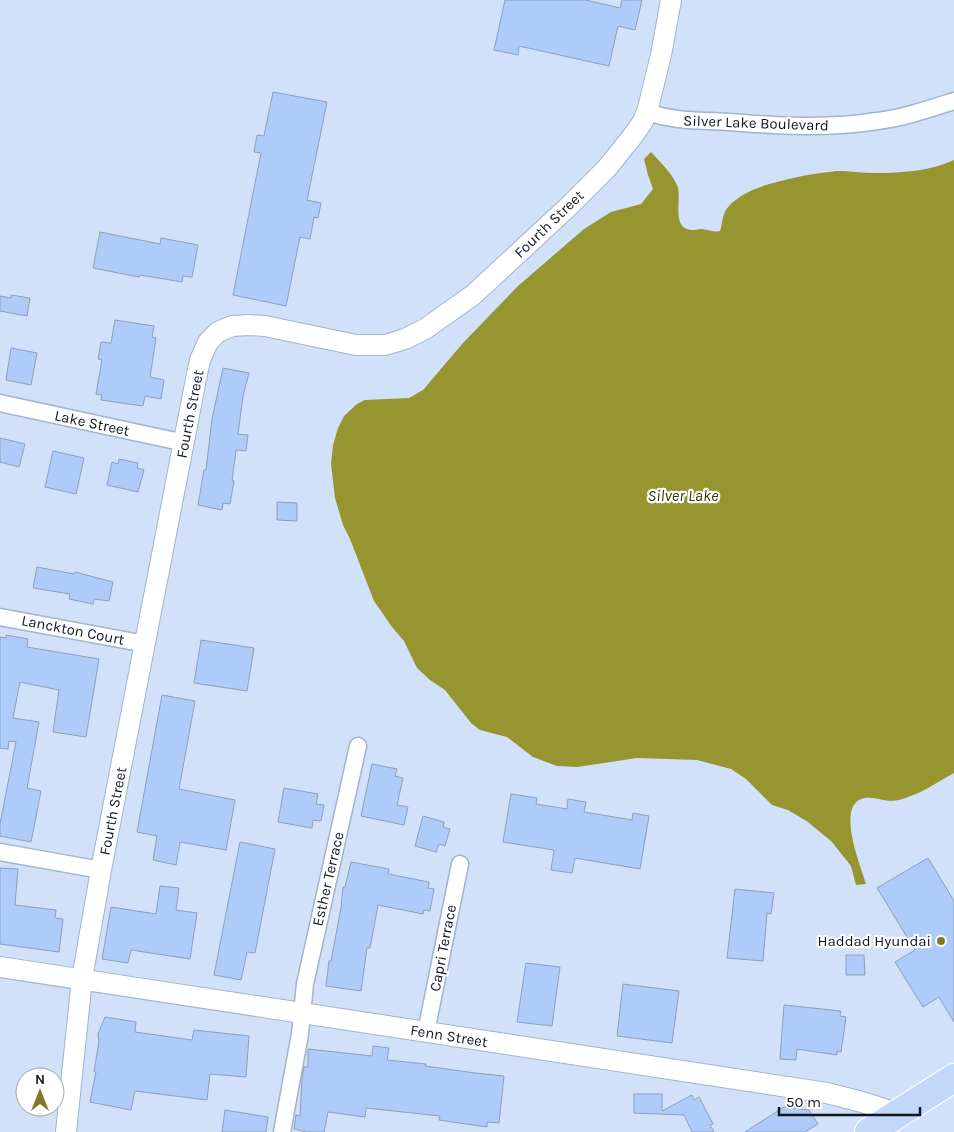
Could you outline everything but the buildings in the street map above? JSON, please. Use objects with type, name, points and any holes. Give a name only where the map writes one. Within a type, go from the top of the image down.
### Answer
[{"type":"highway","points":[[868,1132],[954,1078]]},
{"type":"street","name":"Fourth Street","points":[[66,1132],[82,979],[101,870],[200,360],[208,342],[218,332],[232,326],[254,325],[356,345],[374,346],[394,343],[425,329],[473,295],[567,208],[622,150],[642,123],[647,112],[661,55],[671,0]]},
{"type":"street","name":"Silver Lake Boulevard","points":[[647,112],[677,120],[786,126],[841,126],[919,113],[954,101]]},
{"type":"street","name":"Lake Street","points":[[0,403],[185,443]]},
{"type":"street","name":"Lanckton Court","points":[[0,616],[146,644]]},
{"type":"street","name":"Esther Terrace","points":[[282,1132],[300,1034],[307,974],[358,746]]},
{"type":"street","points":[[0,852],[101,870]]},
{"type":"street","name":"Capri Terrace","points":[[426,1032],[460,864]]},
{"type":"street","name":"Fenn Street","points":[[0,967],[827,1093],[896,1113]]},
{"type":"water","name":"Silver Lake","points":[[651,152],[675,180],[678,190],[679,219],[682,225],[686,229],[704,229],[715,232],[720,231],[725,212],[733,202],[749,192],[767,185],[789,179],[837,171],[895,173],[916,171],[954,160],[954,773],[906,798],[894,801],[865,798],[856,802],[851,811],[850,823],[855,850],[866,884],[856,885],[851,866],[832,842],[808,822],[788,810],[772,805],[746,779],[731,769],[697,760],[637,758],[577,767],[557,766],[533,757],[507,737],[480,730],[471,723],[445,690],[417,668],[404,641],[374,601],[343,525],[335,498],[331,464],[333,445],[344,416],[357,404],[365,400],[409,398],[423,390],[463,343],[518,286],[584,229],[611,212],[641,204],[653,189],[644,159]]},
{"type":"place","name":"Haddad Hyundai","points":[[941,941]]}]
